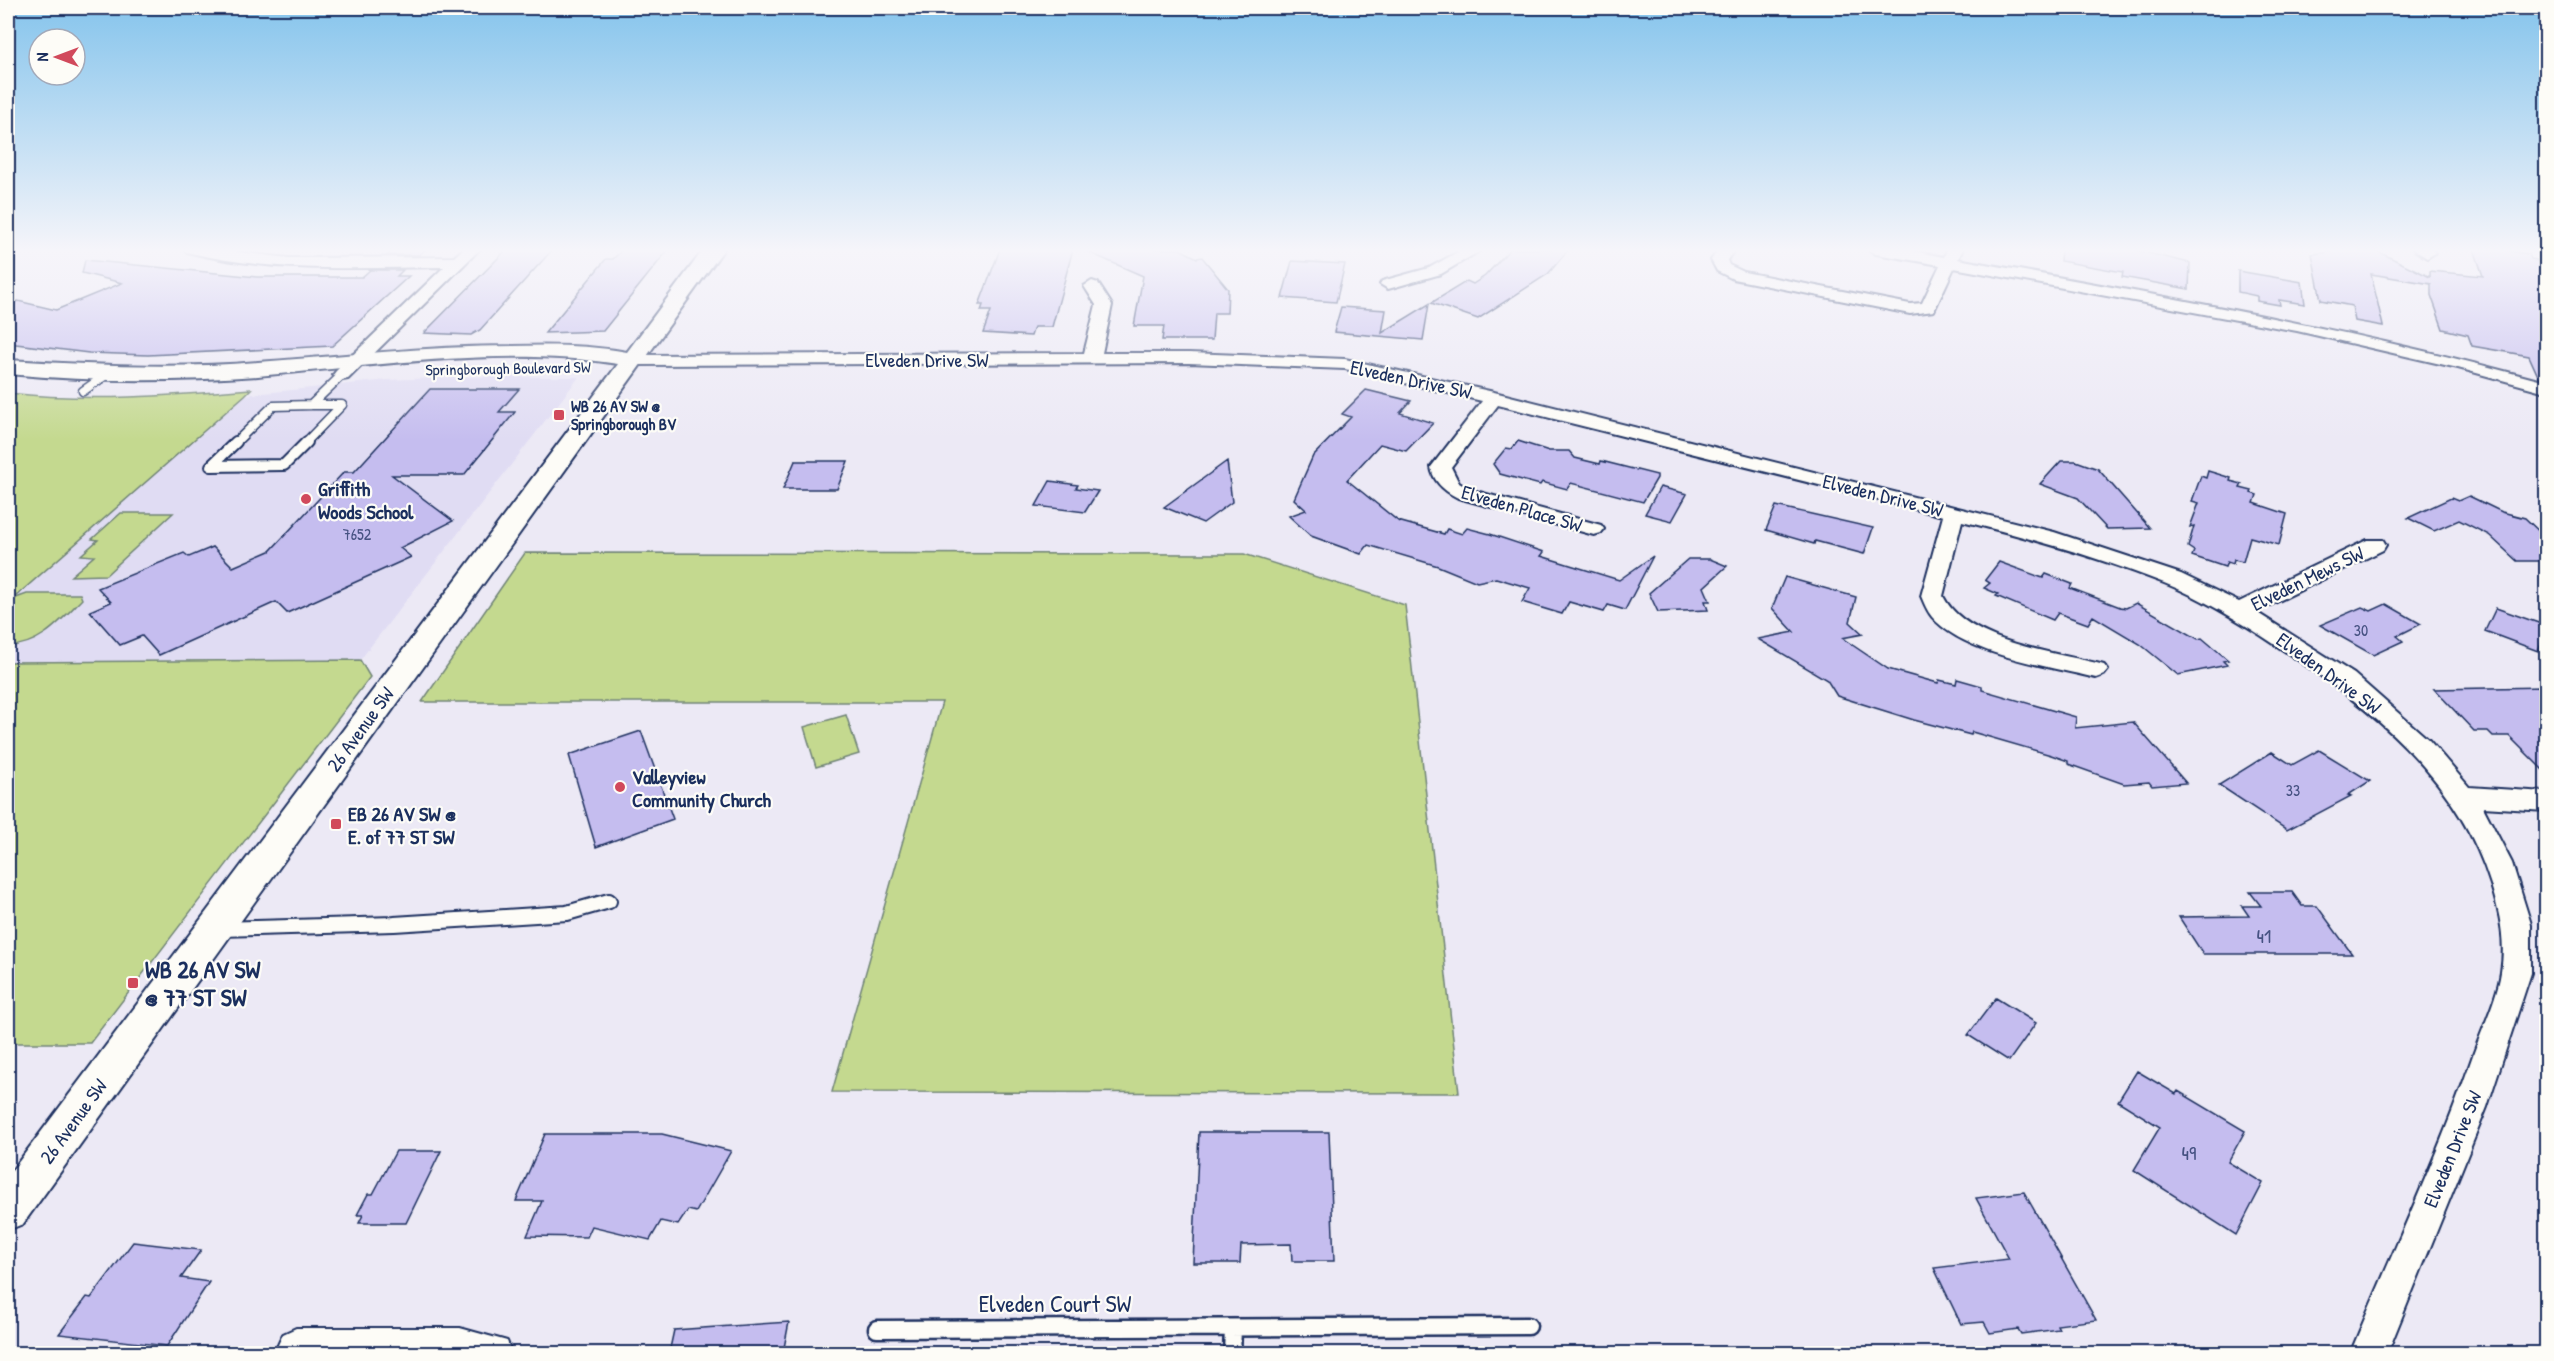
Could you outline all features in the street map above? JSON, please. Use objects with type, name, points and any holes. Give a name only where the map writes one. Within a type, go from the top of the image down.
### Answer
[{"type":"street","points":[[342,375],[406,313]]},
{"type":"street","name":"26 Avenue SW","points":[[8,1210],[668,313]]},
{"type":"street","points":[[1092,358],[1102,313]]},
{"type":"street","points":[[2234,313],[2371,340],[2547,387]]},
{"type":"street","name":"Springborough Boulevard SW","points":[[8,367],[106,375],[225,372],[358,359],[500,352],[602,353],[633,360]]},
{"type":"street","name":"Elveden Drive SW","points":[[633,360],[1233,358],[1337,364],[1389,373],[1494,398],[2047,536],[2173,579],[2239,611],[2346,680],[2420,746],[2478,818],[2510,897],[2517,924],[2516,973],[2471,1107],[2368,1353]]},
{"type":"street","name":"Springborough Boulevard SW","points":[[8,386],[83,391],[185,390],[437,368],[592,367],[633,360]]},
{"type":"street","name":"Elveden Place SW","points":[[1494,398],[1441,467],[1447,481],[1465,494],[1594,529]]},
{"type":"street","points":[[1954,513],[1932,596],[1934,607],[1940,616],[1974,637],[2096,670]]},
{"type":"street","name":"Elveden Mews SW","points":[[2239,611],[2375,545]]},
{"type":"street","points":[[2462,796],[2547,801]]},
{"type":"street","points":[[296,1347],[460,1347],[494,1353]]},
{"type":"lane","points":[[83,391],[106,375]]},
{"type":"lane","points":[[311,405],[342,405],[284,465],[211,466],[273,406],[311,405],[342,375]]},
{"type":"lane","points":[[213,929],[394,924],[567,913],[609,901]]},
{"type":"lane","name":"Elveden Court SW","points":[[877,1329],[1528,1326]]},
{"type":"lane","points":[[1232,1353],[1233,1328]]},
{"type":"shaded area","name":"Griffith Woods School","points":[[460,377],[579,377],[360,660],[8,662],[8,603],[245,395],[387,380]]},
{"type":"green space","points":[[251,389],[8,603],[8,393],[99,398]]},
{"type":"green space","points":[[121,513],[173,513],[106,575],[71,576],[94,556],[81,555],[98,540],[92,539]]},
{"type":"green space","points":[[525,553],[1244,554],[1405,605],[1459,1093],[832,1092],[942,702],[422,702]]},
{"type":"green space","points":[[27,594],[80,594],[82,599],[40,637],[20,645],[8,646],[8,605],[16,598]]},
{"type":"green space","points":[[360,660],[370,677],[90,1043],[8,1043],[8,662]]},
{"type":"green space","points":[[846,715],[859,754],[816,767],[804,727]]},
{"type":"building","points":[[8,313],[369,313],[332,346],[148,355],[89,353],[8,343]]},
{"type":"building","points":[[444,313],[496,313],[480,330],[471,335],[424,333]]},
{"type":"building","points":[[562,313],[618,313],[603,331],[545,333]]},
{"type":"building","points":[[990,313],[1056,313],[1052,327],[1034,327],[1031,336],[983,333]]},
{"type":"building","points":[[1136,313],[1227,313],[1214,313],[1212,340],[1162,340],[1164,326],[1134,326]]},
{"type":"building","points":[[1339,313],[1386,313],[1382,333],[1415,313],[1428,313],[1423,340],[1334,332]]},
{"type":"building","points":[[1459,313],[1488,313],[1478,319]]},
{"type":"building","points":[[2353,313],[2380,313],[2383,326],[2355,321]]},
{"type":"building","points":[[2437,313],[2547,313],[2547,380],[2539,378],[2529,356],[2472,346],[2468,335],[2443,329]]},
{"type":"building","points":[[430,389],[519,389],[499,412],[515,412],[464,475],[392,475],[453,521],[400,548],[411,557],[287,613],[276,602],[159,655],[142,636],[120,645],[90,611],[111,602],[98,588],[184,553],[189,557],[213,547],[233,567],[270,551],[344,472],[354,472]]},
{"type":"building","points":[[1366,390],[1411,401],[1400,413],[1433,423],[1406,451],[1380,444],[1347,480],[1398,521],[1444,534],[1447,529],[1462,534],[1467,528],[1490,534],[1544,552],[1541,556],[1619,580],[1653,556],[1625,610],[1608,605],[1604,612],[1569,602],[1562,614],[1522,602],[1530,588],[1496,578],[1477,582],[1438,566],[1368,545],[1361,554],[1311,536],[1289,516],[1306,510],[1294,499],[1313,456],[1351,417],[1342,414]]},
{"type":"building","points":[[1518,441],[1549,451],[1569,451],[1575,458],[1600,464],[1601,461],[1657,475],[1657,478],[1643,502],[1571,483],[1567,489],[1542,482],[1540,485],[1500,474],[1493,464],[1506,448],[1512,449]]},
{"type":"building","points":[[795,461],[848,461],[837,489],[783,489]]},
{"type":"building","points":[[1227,461],[1232,502],[1203,523],[1164,507]]},
{"type":"building","points":[[2061,461],[2076,461],[2098,469],[2150,528],[2107,529],[2078,498],[2040,484]]},
{"type":"building","points":[[2208,471],[2242,484],[2240,488],[2257,495],[2254,503],[2287,514],[2279,545],[2250,537],[2243,562],[2234,560],[2233,564],[2227,562],[2225,567],[2192,556],[2194,551],[2188,547],[2194,526],[2190,527],[2199,503],[2192,501],[2201,476],[2206,478]]},
{"type":"building","points":[[1050,481],[1098,491],[1085,512],[1036,506]]},
{"type":"building","points":[[1660,487],[1687,494],[1672,521],[1645,514]]},
{"type":"building","points":[[2469,496],[2502,512],[2525,518],[2547,539],[2547,561],[2517,561],[2489,535],[2459,520],[2434,531],[2408,518],[2451,498],[2458,501]]},
{"type":"building","points":[[1776,506],[1873,528],[1864,554],[1815,541],[1814,544],[1766,530]]},
{"type":"building","points":[[1688,559],[1710,559],[1727,566],[1704,587],[1710,601],[1705,601],[1708,610],[1658,612],[1649,593]]},
{"type":"building","points":[[1999,562],[2043,578],[2046,574],[2072,584],[2070,588],[2120,607],[2126,608],[2136,603],[2198,639],[2202,638],[2228,660],[2223,661],[2227,665],[2178,675],[2140,644],[2093,616],[2088,624],[2058,613],[2053,620],[1996,596],[1998,594],[1984,588],[1990,583],[1985,580]]},
{"type":"building","points":[[1785,577],[1856,597],[1850,622],[1863,634],[1842,638],[1888,669],[1938,683],[1939,680],[1956,684],[1957,679],[1982,686],[1982,690],[2076,717],[2075,728],[2133,722],[2186,783],[2152,786],[2149,782],[2124,784],[2068,764],[2068,761],[2051,755],[1972,732],[1971,735],[1914,720],[1837,696],[1827,680],[1758,639],[1794,632],[1772,608]]},
{"type":"building","points":[[2386,604],[2421,624],[2397,636],[2403,641],[2373,655],[2320,625],[2362,607],[2371,611]]},
{"type":"building","points":[[2496,608],[2547,626],[2538,651],[2485,631]]},
{"type":"building","points":[[2547,687],[2547,774],[2509,736],[2493,736],[2488,731],[2474,731],[2434,689]]},
{"type":"building","name":"Valleyview Community Church","points":[[641,731],[673,819],[596,847],[569,755]]},
{"type":"building","points":[[2319,750],[2370,781],[2348,795],[2351,796],[2287,830],[2219,785],[2272,752],[2292,765]]},
{"type":"building","points":[[2250,892],[2292,892],[2302,906],[2317,906],[2352,954],[2203,954],[2179,917],[2249,916],[2242,906],[2261,906]]},
{"type":"building","points":[[1996,998],[2036,1023],[2009,1061],[1968,1035]]},
{"type":"building","points":[[2137,1071],[2176,1094],[2178,1091],[2245,1131],[2228,1162],[2263,1183],[2236,1235],[2134,1170],[2160,1127],[2118,1101]]},
{"type":"building","points":[[1199,1132],[1329,1132],[1334,1261],[1292,1261],[1291,1244],[1241,1245],[1240,1263],[1193,1263]]},
{"type":"building","points":[[545,1134],[662,1134],[731,1151],[696,1212],[688,1210],[678,1225],[661,1221],[650,1240],[592,1226],[587,1237],[527,1236],[542,1201],[516,1201]]},
{"type":"building","points":[[396,1151],[441,1151],[406,1223],[359,1223],[363,1215],[357,1215],[368,1194],[373,1194]]},
{"type":"building","points":[[2024,1192],[2096,1320],[2057,1325],[2059,1329],[2021,1334],[2018,1329],[1990,1333],[1984,1322],[1961,1324],[1934,1268],[2009,1259],[1976,1198]]},
{"type":"building","points":[[133,1242],[201,1250],[181,1278],[209,1282],[167,1346],[59,1334],[87,1297],[91,1298]]},
{"type":"building","points":[[789,1322],[783,1353],[669,1353],[674,1330]]},
{"type":"place","name":"WB 26 AV SW @ Springborough BV","points":[[559,415]]},
{"type":"place","name":"Griffith Woods School","points":[[306,499]]},
{"type":"place","name":"Valleyview Community Church","points":[[620,787]]},
{"type":"place","name":"EB 26 AV SW @ E. of 77 ST SW","points":[[336,824]]},
{"type":"place","name":"WB 26 AV SW @ 77 ST SW","points":[[133,983]]}]
